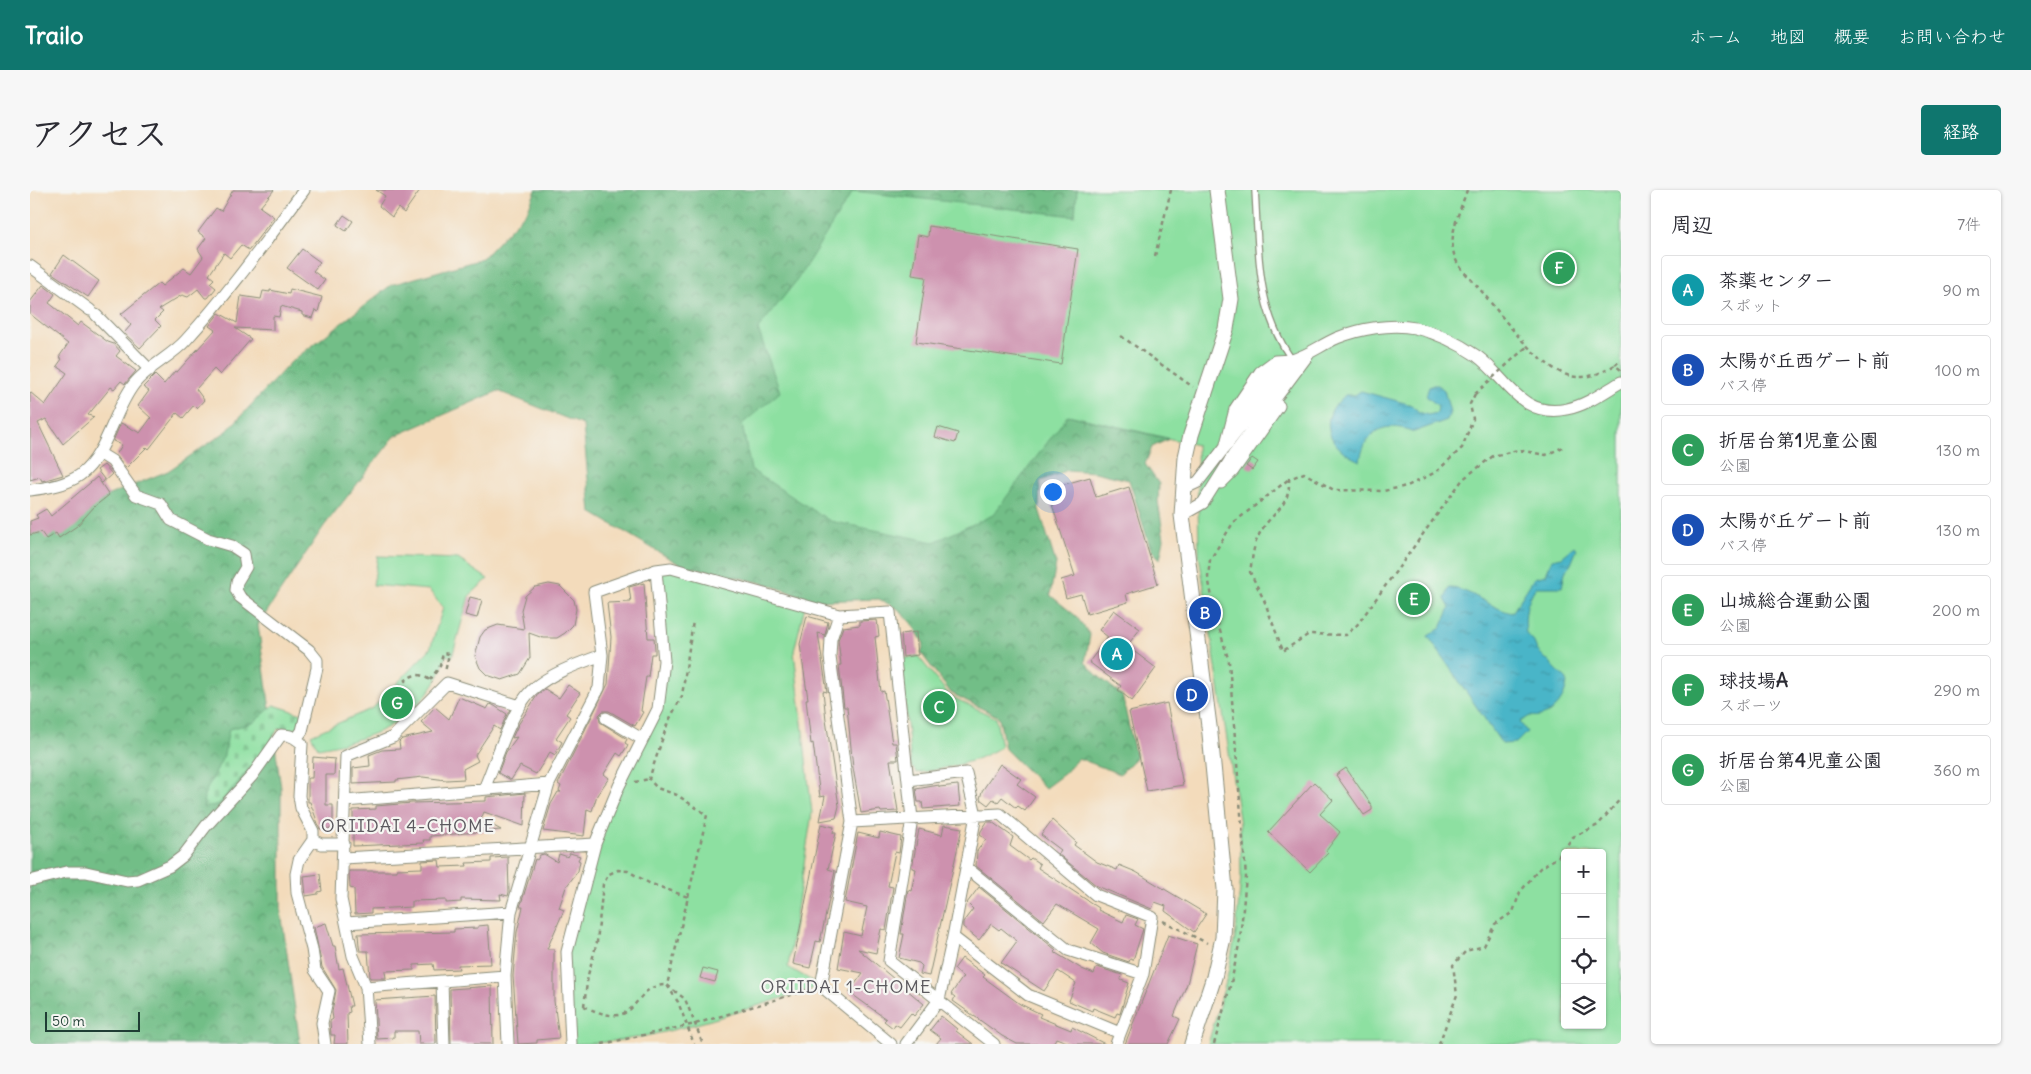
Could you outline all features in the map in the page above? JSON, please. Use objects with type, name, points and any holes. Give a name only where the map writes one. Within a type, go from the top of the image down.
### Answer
[{"type":"street","points":[[30,490],[61,484],[80,475],[95,461],[122,400],[135,382],[183,344],[204,321],[304,190]]},
{"type":"street","points":[[1192,1044],[1214,977],[1223,938],[1225,889],[1210,734],[1182,515],[1183,489],[1191,436],[1226,329],[1231,299],[1217,190]]},
{"type":"street","points":[[30,266],[93,312],[150,370]]},
{"type":"street","points":[[1224,451],[1236,409],[1258,375],[1267,366],[1287,357],[1308,355],[1337,338],[1372,328],[1413,328],[1454,341],[1479,358],[1517,397],[1534,407],[1547,410],[1566,410],[1584,404],[1621,382]]},
{"type":"street","points":[[1182,515],[1203,504],[1233,471],[1291,389],[1308,355]]},
{"type":"street","points":[[1183,489],[1198,482],[1224,451],[1287,357]]},
{"type":"street","points":[[99,453],[112,461],[136,495],[161,504],[171,520],[208,539],[232,546],[244,554],[246,567],[237,582],[236,590],[240,597],[309,650],[317,660],[317,668],[302,731],[296,739]]},
{"type":"street","points":[[508,1044],[504,976],[510,912],[548,784],[592,711],[599,688],[602,656],[594,592],[656,570],[671,568],[839,615],[890,612],[912,819],[889,961],[994,1044]]},
{"type":"street","points":[[572,1044],[567,952],[595,844],[619,786],[658,709],[664,661],[656,570]]},
{"type":"street","points":[[839,615],[831,638],[830,657],[852,822],[821,986],[891,1044]]},
{"type":"street","points":[[484,789],[520,706],[531,690],[561,671],[602,656]]},
{"type":"street","points":[[370,1044],[366,987],[354,956],[341,899],[346,756],[393,737],[447,683],[520,706]]},
{"type":"street","points":[[606,718],[642,739]]},
{"type":"street","points":[[30,881],[66,872],[86,872],[127,881],[138,880],[170,866],[183,856],[206,826],[252,776],[281,735],[289,735],[302,744],[299,796],[301,808],[313,831],[313,840],[299,860],[296,874],[297,893],[312,949],[315,970],[329,991],[322,1023],[325,1044]]},
{"type":"street","points":[[906,1044],[939,1000],[967,868],[976,815],[966,773],[908,780]]},
{"type":"street","points":[[345,801],[548,784]]},
{"type":"street","points":[[852,822],[1000,814],[1096,895],[1152,917],[1142,974],[1118,1039],[1028,995],[953,937]]},
{"type":"street","points":[[313,840],[321,844],[344,844]]},
{"type":"street","points":[[343,858],[529,846],[595,844]]},
{"type":"street","points":[[967,868],[1068,950],[1142,974]]},
{"type":"street","points":[[346,923],[510,912]]},
{"type":"street","points":[[366,987],[504,976]]},
{"type":"street","points":[[442,981],[444,1044]]},
{"type":"lane","points":[[1255,190],[1262,284],[1268,316],[1287,357]]},
{"type":"path","points":[[1155,256],[1171,190]]},
{"type":"path","points":[[1467,190],[1452,237],[1456,261],[1528,346],[1547,363],[1565,374],[1587,378],[1615,366],[1621,360]]},
{"type":"path","points":[[1121,336],[1194,388]]},
{"type":"path","points":[[1214,1044],[1231,984],[1240,940],[1246,877],[1229,662],[1216,617],[1208,577],[1210,560],[1233,523],[1289,479],[1304,473],[1334,490],[1383,491],[1407,486],[1436,472],[1462,448],[1473,419],[1470,404],[1475,394],[1528,346]]},
{"type":"path","points":[[1615,366],[1621,370]]},
{"type":"path","points":[[1289,479],[1290,490],[1285,503],[1258,536],[1250,572],[1264,600],[1283,651],[1309,634],[1346,635],[1357,625],[1463,479],[1493,456],[1518,450],[1546,455],[1565,446]]},
{"type":"path","points":[[693,621],[682,696],[668,722],[649,779],[657,788],[677,795],[706,815],[667,985],[678,1002],[694,1044]]},
{"type":"path","points":[[397,720],[394,712],[398,689],[413,674],[426,676],[430,680],[440,666],[443,653],[449,654],[443,677]]},
{"type":"path","points":[[1439,1044],[1457,995],[1454,965],[1466,951],[1484,946],[1495,924],[1513,912],[1520,892],[1540,868],[1558,857],[1573,837],[1598,825],[1621,798]]},
{"type":"path","points":[[584,1006],[588,975],[596,942],[602,884],[609,874],[618,870],[628,871],[649,883],[688,897]]},
{"type":"path","points":[[1174,926],[1210,945]]},
{"type":"path","points":[[570,1010],[584,1006],[603,1015],[618,1016],[636,1005],[648,990],[660,985],[667,985],[685,999],[703,1044]]},
{"type":"path","points":[[602,1044],[695,1024],[821,986]]},
{"type":"green space","points":[[536,190],[1077,190],[1075,216],[946,202],[1068,415],[1169,439],[1152,447],[1145,464],[1159,484],[1158,501],[1164,539],[1160,559],[1151,550],[1129,480],[1095,472],[1068,470],[1040,481],[1039,509],[1056,564],[1050,595],[1076,616],[1090,635],[1085,662],[1097,675],[1122,695],[1136,758],[1120,774],[1078,758],[1065,773],[1045,788],[1005,749],[999,717],[951,693],[921,653],[924,644],[913,625],[898,609],[879,599],[815,601],[767,584],[679,564],[591,512],[583,425],[498,391],[395,436],[324,526],[258,625],[281,788],[281,912],[300,1044],[30,1044],[30,530],[65,513],[168,471],[227,431],[291,362],[391,285],[482,259],[528,210]]},
{"type":"green space","points":[[1077,190],[1621,190],[1621,1044],[1208,1044],[1227,978],[1236,932],[1241,876],[1240,825],[1199,555],[1197,445],[1068,415],[993,515],[934,542],[830,521],[751,470],[742,424],[780,392],[758,329],[797,280],[853,191],[1075,216]]},
{"type":"green space","points":[[378,556],[458,559],[488,579],[469,596],[452,657],[446,655],[438,677],[424,698],[415,707],[396,722],[378,732],[353,741],[318,748],[311,735],[373,708],[430,649],[443,608],[429,590],[373,585]]},
{"type":"green space","points":[[679,564],[805,606],[794,651],[812,813],[788,967],[821,986],[698,1024],[665,1032],[602,1042],[571,1044],[567,952],[595,844],[658,709],[664,661],[656,570]]},
{"type":"green space","points":[[918,656],[950,696],[996,718],[1001,747],[970,761],[917,773],[911,766],[901,659]]},
{"type":"green space","points":[[274,705],[302,714],[297,731],[279,728],[264,751],[219,804],[203,808],[204,795],[224,755],[229,729],[253,723]]},
{"type":"water","points":[[1438,385],[1444,390],[1450,412],[1447,420],[1414,432],[1394,427],[1378,430],[1366,442],[1360,461],[1339,448],[1330,435],[1328,427],[1332,410],[1345,395],[1355,395],[1361,391],[1412,405],[1419,412],[1428,415],[1437,413],[1438,406],[1426,396],[1429,387]]},
{"type":"water","points":[[1575,546],[1577,549],[1571,564],[1565,572],[1562,587],[1536,587],[1528,603],[1525,621],[1526,634],[1533,640],[1537,650],[1567,680],[1564,694],[1556,707],[1544,715],[1530,716],[1520,722],[1527,732],[1516,743],[1502,744],[1428,636],[1441,628],[1450,608],[1445,599],[1449,588],[1464,591],[1512,613],[1534,578],[1546,575],[1552,559],[1562,557]]},
{"type":"building","points":[[233,190],[274,190],[260,207],[274,217],[249,250],[241,245],[230,258],[224,253],[209,275],[214,279],[210,283],[216,288],[208,298],[205,298],[198,289],[188,297],[182,295],[159,309],[163,312],[155,320],[161,326],[140,348],[124,333],[131,325],[121,314],[159,283],[162,286],[184,268],[191,273],[203,257],[198,249],[206,238],[198,232],[216,208],[221,211]]},
{"type":"building","points":[[376,190],[420,190],[404,213],[398,208],[392,217],[379,206],[385,196]]},
{"type":"building","points":[[344,215],[353,221],[346,231],[337,225]]},
{"type":"building","points":[[929,226],[1078,249],[1061,364],[916,342],[926,277],[912,275],[918,235],[928,237]]},
{"type":"building","points":[[302,249],[320,262],[313,271],[325,280],[318,290],[287,268]]},
{"type":"building","points":[[64,255],[99,281],[88,297],[52,273]]},
{"type":"building","points":[[43,285],[55,294],[49,303],[78,326],[81,322],[108,342],[114,344],[120,351],[116,356],[136,371],[125,384],[121,381],[114,389],[111,387],[88,415],[94,417],[63,444],[46,419],[38,423],[63,475],[42,481],[40,477],[30,480],[30,392],[45,405],[67,373],[57,366],[62,359],[59,357],[68,344],[30,314],[30,302]]},
{"type":"building","points":[[290,289],[322,297],[318,312],[315,310],[312,318],[302,315],[302,312],[281,306],[279,317],[273,316],[273,330],[235,328],[251,339],[220,375],[214,369],[196,389],[204,400],[197,408],[194,405],[183,418],[177,413],[149,449],[147,447],[126,468],[116,455],[122,445],[113,441],[121,423],[140,433],[151,418],[138,406],[149,391],[143,387],[155,375],[164,384],[175,371],[177,372],[215,330],[209,326],[219,313],[237,323],[241,296],[261,299],[263,291],[270,292],[270,290],[289,294]]},
{"type":"building","points":[[938,427],[958,433],[955,443],[935,437]]},
{"type":"building","points":[[1252,458],[1258,462],[1252,470],[1246,466]]},
{"type":"building","points":[[104,465],[112,474],[102,483],[104,479],[97,470]]},
{"type":"building","points":[[97,477],[109,495],[94,507],[77,526],[59,538],[56,533],[46,539],[41,532],[30,535],[30,521],[38,518],[36,515],[46,509],[51,516]]},
{"type":"building","points":[[1090,477],[1096,497],[1129,487],[1158,584],[1126,594],[1128,602],[1087,614],[1081,594],[1066,598],[1061,580],[1075,576],[1047,489]]},
{"type":"building","points":[[644,583],[648,638],[654,638],[655,654],[651,654],[648,677],[646,677],[641,711],[643,712],[635,726],[609,711],[603,711],[599,715],[600,722],[627,739],[625,743],[628,745],[621,756],[617,753],[604,774],[609,778],[597,795],[592,811],[587,809],[584,836],[543,831],[551,804],[558,792],[561,792],[559,791],[561,786],[558,784],[608,684],[611,637],[607,603],[631,602],[629,587]]},
{"type":"building","points":[[549,584],[560,586],[574,600],[576,609],[573,625],[557,638],[543,638],[529,633],[530,658],[520,674],[502,680],[487,675],[480,668],[475,656],[480,637],[485,630],[498,625],[524,629],[521,610],[525,596],[535,587]]},
{"type":"building","points":[[470,597],[482,600],[477,618],[465,615]]},
{"type":"building","points":[[1114,610],[1140,629],[1127,646],[1156,668],[1132,701],[1118,690],[1121,686],[1089,662],[1108,637],[1099,630]]},
{"type":"building","points":[[807,616],[828,622],[825,635],[818,633],[827,692],[823,691],[826,720],[839,806],[836,818],[820,821],[825,796],[820,797],[813,743],[811,744],[806,699],[808,699],[800,644]]},
{"type":"building","points":[[877,620],[879,636],[875,637],[881,692],[884,691],[892,743],[896,743],[898,760],[890,760],[898,811],[881,812],[880,810],[861,813],[853,768],[847,707],[844,707],[838,640],[843,627],[860,625],[860,621]]},
{"type":"building","points":[[916,632],[918,655],[903,657],[901,634]]},
{"type":"building","points":[[568,685],[580,693],[566,714],[570,717],[556,738],[562,742],[555,755],[550,752],[536,774],[520,766],[511,780],[498,773],[506,752],[517,737],[512,738],[518,725],[538,694],[545,689],[559,698]]},
{"type":"building","points":[[459,697],[487,709],[490,704],[493,705],[507,714],[500,730],[494,726],[475,755],[478,761],[463,769],[464,779],[446,780],[423,777],[396,780],[396,782],[353,784],[353,768],[370,766],[369,755],[382,750],[400,749],[399,742],[402,739],[433,732],[421,722],[435,707],[449,719]]},
{"type":"building","points":[[1167,703],[1183,785],[1147,791],[1129,712]]},
{"type":"building","points":[[313,757],[335,759],[334,775],[326,775],[326,805],[333,805],[333,829],[320,829],[310,802],[308,802],[308,778],[312,778]]},
{"type":"building","points":[[1000,764],[1021,779],[1017,784],[1035,797],[1025,811],[1018,806],[1016,808],[1002,797],[998,802],[993,799],[988,805],[980,799],[982,791]]},
{"type":"building","points":[[1346,768],[1372,806],[1372,810],[1364,815],[1336,775]]},
{"type":"building","points":[[1314,782],[1333,800],[1320,814],[1340,832],[1326,851],[1328,853],[1310,872],[1268,832]]},
{"type":"building","points":[[939,785],[939,787],[958,785],[960,806],[923,809],[922,802],[918,802],[916,789]]},
{"type":"building","points":[[525,793],[524,826],[484,812],[481,819],[501,830],[430,836],[430,840],[423,840],[424,843],[353,846],[353,810],[376,809],[376,806],[412,803],[486,801],[486,797]]},
{"type":"building","points":[[1052,820],[1076,842],[1074,845],[1097,862],[1117,870],[1119,865],[1136,872],[1206,914],[1194,932],[1165,911],[1166,906],[1155,902],[1152,909],[1097,886],[1058,854],[1061,850],[1041,835]]},
{"type":"building","points":[[987,822],[992,822],[1013,837],[1010,846],[1029,860],[1031,858],[1040,864],[1038,868],[1099,908],[1098,910],[1123,922],[1126,915],[1138,919],[1135,925],[1143,929],[1133,960],[1130,959],[1129,962],[1103,953],[1091,943],[1099,929],[1057,904],[1044,921],[976,866],[977,851],[986,839],[980,835],[981,831]]},
{"type":"building","points":[[821,824],[834,827],[833,833],[836,833],[828,869],[835,871],[820,942],[816,941],[810,968],[793,964]]},
{"type":"building","points":[[944,825],[962,828],[929,976],[920,974],[922,966],[919,963],[899,958],[904,934],[901,934],[908,890],[911,891],[916,869],[912,868],[919,829],[942,835]]},
{"type":"building","points":[[880,832],[901,837],[899,853],[895,852],[888,886],[893,887],[886,930],[881,929],[876,953],[858,949],[924,1004],[914,1016],[911,1013],[900,1027],[895,1024],[893,1028],[884,1021],[886,1019],[849,992],[863,973],[838,968],[844,932],[861,936],[867,907],[845,902],[858,833],[879,838]]},
{"type":"building","points":[[570,853],[580,856],[578,871],[566,887],[559,908],[564,910],[547,949],[554,949],[554,1001],[559,1038],[537,1040],[537,1043],[518,1044],[513,976],[517,932],[523,907],[520,907],[535,859],[537,860],[540,855],[544,854],[557,862],[559,854],[568,857]]},
{"type":"building","points":[[508,857],[509,892],[508,896],[500,894],[501,900],[461,899],[461,902],[446,903],[446,900],[412,901],[412,907],[371,909],[371,913],[355,914],[354,889],[350,888],[349,871],[397,871],[397,869],[422,868],[422,861],[439,860],[440,867],[467,866],[466,863],[491,862],[491,858]]},
{"type":"building","points":[[320,874],[322,891],[318,892],[318,894],[306,896],[304,876]]},
{"type":"building","points":[[979,887],[1056,950],[1054,952],[1094,974],[1097,967],[1122,975],[1121,980],[1129,983],[1120,1014],[1117,1013],[1115,1017],[1093,1008],[1092,1011],[1069,1001],[1076,983],[1058,971],[1044,991],[1001,963],[1017,941],[1001,928],[999,930],[991,924],[979,940],[963,927],[963,922],[973,909],[967,903]]},
{"type":"building","points":[[326,923],[333,946],[335,946],[339,969],[343,968],[352,1006],[349,1006],[350,1012],[347,1013],[348,1044],[334,1044],[335,1035],[331,1035],[330,1021],[333,1019],[332,1012],[336,990],[322,967],[314,927]]},
{"type":"building","points":[[488,925],[491,964],[458,965],[459,969],[434,970],[433,964],[414,965],[414,970],[385,971],[386,978],[370,978],[368,951],[360,951],[359,946],[358,934],[454,932],[454,929],[478,928],[478,926]]},
{"type":"building","points":[[1168,935],[1197,944],[1187,984],[1174,1016],[1180,1019],[1168,1044],[1125,1044]]},
{"type":"building","points":[[962,958],[985,975],[983,977],[1020,1004],[1041,1014],[1039,1017],[1071,1030],[1072,1027],[1105,1044],[1072,1044],[1056,1038],[1053,1044],[1017,1044],[1002,1036],[953,1001],[955,997],[951,994],[963,977],[954,969]]},
{"type":"building","points":[[703,968],[718,972],[715,982],[700,978]]},
{"type":"building","points":[[492,986],[493,1044],[451,1044],[450,989]]},
{"type":"building","points":[[435,996],[436,1044],[419,1044],[418,1031],[394,1031],[394,1038],[377,1039],[375,1000]]},
{"type":"building","points":[[941,1016],[973,1044],[936,1044],[941,1038],[930,1030]]},
{"type":"place","name":"球技場A","points":[[1559,268]]},
{"type":"place","name":"山城総合運動公園","points":[[1414,599]]},
{"type":"place","name":"太陽が丘西ゲート前","points":[[1205,613]]},
{"type":"place","name":"茶薬センター","points":[[1117,654]]},
{"type":"place","name":"太陽が丘ゲート前","points":[[1192,695]]},
{"type":"place","name":"折居台第4児童公園","points":[[397,703]]},
{"type":"place","name":"折居台第1児童公園","points":[[939,707]]},
{"type":"district","name":"ORIIDAI 4-CHOME","points":[[408,825]]},
{"type":"district","name":"ORIIDAI 1-CHOME","points":[[846,986]]}]
